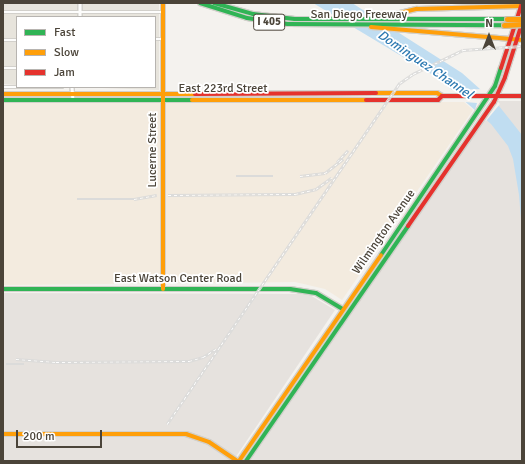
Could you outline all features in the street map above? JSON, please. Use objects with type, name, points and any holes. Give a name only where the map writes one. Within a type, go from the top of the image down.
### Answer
[{"type":"main road","name":"Lucerne Street","points":[[163,3],[163,289]]},
{"type":"main road","name":"San Diego Freeway","points":[[200,3],[233,15],[266,22],[341,25],[398,25],[506,20],[522,21]]},
{"type":"main road","points":[[208,3],[256,17],[294,21],[332,19]]},
{"type":"main road","points":[[214,3],[267,17],[506,20]]},
{"type":"main road","name":"San Diego Freeway","points":[[222,3],[266,14],[332,19],[522,21]]},
{"type":"main road","points":[[389,19],[417,9],[521,4]]},
{"type":"main road","name":"Wilmington Avenue","points":[[413,213],[477,112],[493,90],[521,4]]},
{"type":"main road","name":"Wilmington Avenue","points":[[238,461],[413,213],[498,96],[519,40],[522,21]]},
{"type":"main road","points":[[356,24],[519,40]]},
{"type":"main road","points":[[504,60],[510,62]]},
{"type":"main road","name":"East 223rd Street","points":[[3,94],[437,93],[442,96],[498,96]]},
{"type":"main road","name":"East 223rd Street","points":[[3,100],[438,100],[442,96]]},
{"type":"main road","points":[[498,96],[522,96]]},
{"type":"main road","name":"East Watson Center Road","points":[[3,289],[303,290],[316,293],[345,310]]},
{"type":"main road","name":"Wilmington Avenue","points":[[246,461],[345,310]]},
{"type":"main road","points":[[3,434],[186,434],[209,442],[238,461]]},
{"type":"street","points":[[80,3],[80,16]]},
{"type":"street","points":[[3,12],[163,12]]},
{"type":"street","points":[[156,39],[163,39]]},
{"type":"street","points":[[3,40],[16,40]]},
{"type":"street","points":[[3,68],[16,68]]},
{"type":"street","points":[[3,87],[16,87]]},
{"type":"street","points":[[72,88],[73,100]]},
{"type":"shaded area","points":[[3,3],[159,3],[159,90],[102,88],[156,88],[156,16],[16,16],[16,85],[3,84]]},
{"type":"shaded area","points":[[498,101],[522,101],[522,461],[250,461]]},
{"type":"shaded area","points":[[3,102],[464,102],[473,110],[342,300],[325,289],[295,282],[3,285]]},
{"type":"shaded area","points":[[3,293],[301,294],[310,295],[335,310],[233,461],[3,461]]},
{"type":"water","name":"Dominguez Channel","points":[[313,3],[352,3],[462,73],[499,106],[522,135],[522,232],[519,195],[513,159],[508,146],[491,124],[438,78]]},
{"type":"pier","points":[[486,89],[500,104],[486,121],[475,110],[477,103],[465,102],[450,90]]},
{"type":"railway","points":[[167,424],[400,83],[413,74],[463,50],[522,46]]},
{"type":"railway","points":[[337,162],[348,150]]},
{"type":"railway","points":[[300,176],[325,173],[343,159]]},
{"type":"railway","points":[[236,176],[273,176]]},
{"type":"railway","points":[[168,195],[295,194],[316,189],[331,178]]},
{"type":"railway","points":[[77,199],[134,199],[157,195]]},
{"type":"railway","points":[[16,359],[56,362],[189,361],[203,357],[216,349]]},
{"type":"railway","points":[[6,364],[24,364]]},
{"type":"traffic: fast","points":[[200,3],[247,18],[288,24],[504,25]]},
{"type":"traffic: fast","points":[[214,3],[253,14],[295,19],[507,19]]},
{"type":"traffic: fast","points":[[381,255],[495,86],[501,68]]},
{"type":"traffic: fast","points":[[3,100],[192,100]]},
{"type":"traffic: fast","points":[[246,461],[408,226]]},
{"type":"traffic: fast","points":[[3,289],[290,289],[316,293],[343,309]]},
{"type":"traffic: slow","points":[[163,3],[163,289]]},
{"type":"traffic: slow","points":[[384,17],[417,9],[521,6]]},
{"type":"traffic: slow","points":[[507,19],[522,19]]},
{"type":"traffic: slow","points":[[504,25],[522,24]]},
{"type":"traffic: slow","points":[[371,27],[522,40]]},
{"type":"traffic: slow","points":[[376,93],[437,93],[442,96]]},
{"type":"traffic: slow","points":[[3,94],[195,94]]},
{"type":"traffic: slow","points":[[192,100],[366,100]]},
{"type":"traffic: slow","points":[[239,461],[381,255]]},
{"type":"traffic: slow","points":[[3,434],[186,434],[209,442],[237,461]]},
{"type":"traffic: jam","points":[[501,68],[522,3]]},
{"type":"traffic: jam","points":[[408,226],[494,102],[505,77],[522,23]]},
{"type":"traffic: jam","points":[[195,94],[376,93]]},
{"type":"traffic: jam","points":[[366,100],[438,100],[442,96],[522,96]]}]
